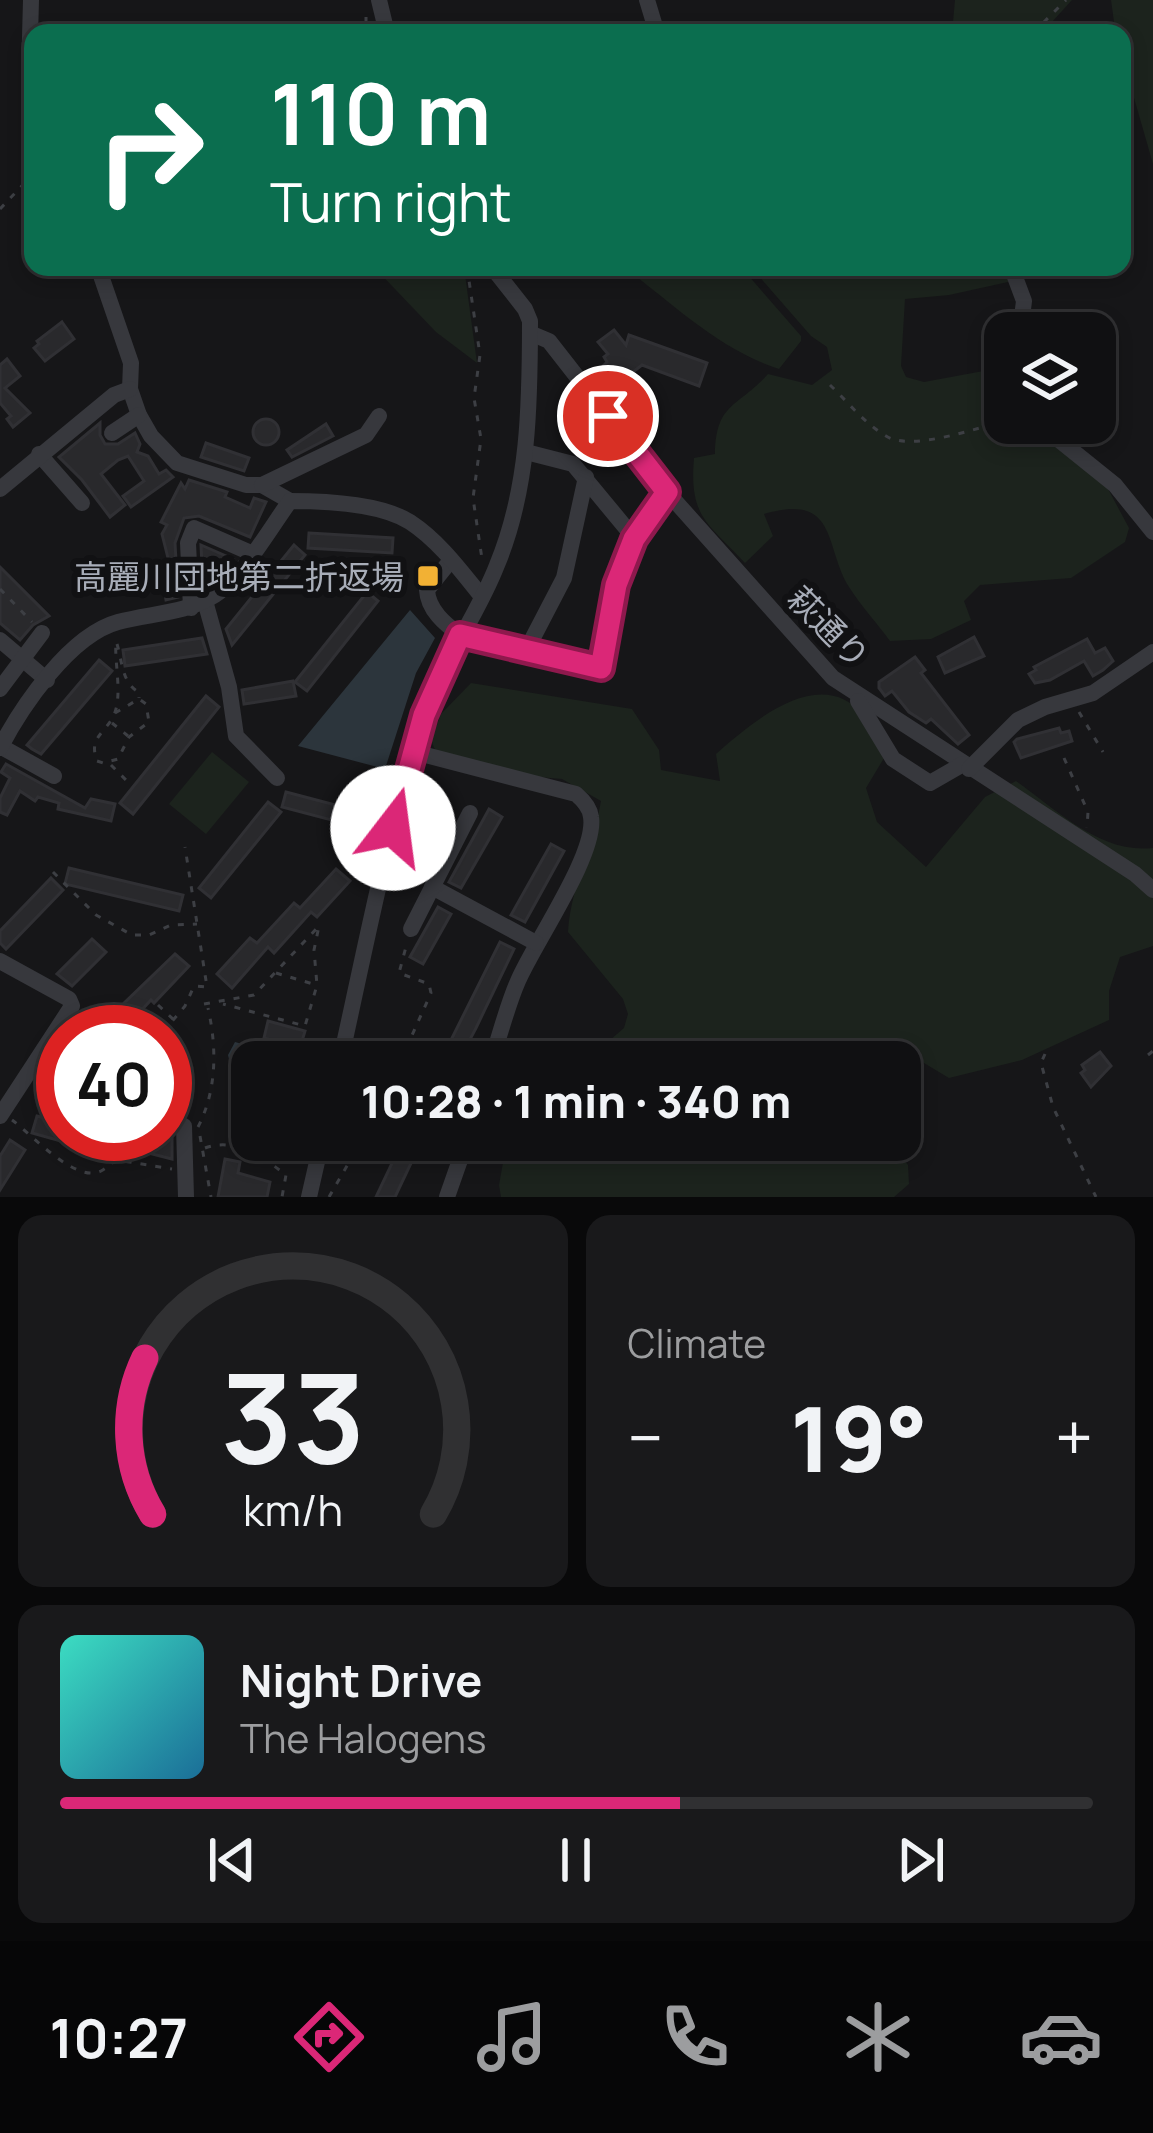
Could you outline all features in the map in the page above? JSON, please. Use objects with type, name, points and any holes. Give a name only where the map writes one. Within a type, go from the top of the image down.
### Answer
[{"type":"street","points":[[101,276],[131,363],[130,389],[139,415],[151,436],[177,463],[246,485],[262,485],[365,436],[379,416]]},
{"type":"street","points":[[345,1041],[414,752],[436,683],[482,597],[508,535],[526,452],[529,315],[499,276]]},
{"type":"street","points":[[1015,277],[1023,312]]},
{"type":"street","name":"萩通り","points":[[530,332],[549,341],[667,492],[811,657],[856,696],[1153,890]]},
{"type":"street","points":[[0,489],[114,395],[130,389]]},
{"type":"street","points":[[112,433],[139,415]]},
{"type":"street","points":[[1065,444],[1115,484],[1153,532]]},
{"type":"street","points":[[526,452],[573,464],[634,539]]},
{"type":"street","points":[[39,454],[82,503]]},
{"type":"street","points":[[525,653],[564,578],[586,477]]},
{"type":"street","points":[[262,485],[290,501],[380,511],[408,520],[482,597]]},
{"type":"street","points":[[451,560],[427,596],[445,624],[460,635],[601,668],[616,585],[634,539],[667,492]]},
{"type":"street","points":[[53,776],[0,747],[47,680],[89,634],[113,633],[198,605],[221,592],[290,501]]},
{"type":"street","points":[[251,553],[194,528],[188,543],[198,605],[229,687],[236,736],[277,778]]},
{"type":"street","points":[[0,689],[42,633]]},
{"type":"street","points":[[0,640],[47,680]]},
{"type":"street","points":[[856,696],[892,758],[930,783],[966,766],[1018,720],[1093,693],[1153,652]]},
{"type":"street","points":[[414,752],[576,794],[592,820],[564,897],[516,984],[498,1041]]},
{"type":"street","points":[[411,929],[470,813]]},
{"type":"street","points":[[434,881],[536,944]]},
{"type":"street","points":[[0,961],[69,999],[72,1006],[5,1117]]},
{"type":"street","points":[[185,1161],[186,1197]]},
{"type":"street","points":[[309,1197],[317,1161]]},
{"type":"street","points":[[447,1197],[460,1161]]},
{"type":"path","points":[[1042,24],[1066,0]]},
{"type":"path","points":[[0,208],[24,183]]},
{"type":"path","points":[[468,276],[480,355],[474,398],[481,439],[474,480],[475,523],[486,572]]},
{"type":"path","points":[[830,385],[895,440],[933,438],[984,426]]},
{"type":"path","points":[[0,589],[42,633]]},
{"type":"path","points":[[113,633],[126,679],[140,692],[139,699]]},
{"type":"path","points":[[113,633],[115,712],[99,733],[94,750],[97,761],[110,764],[127,781]]},
{"type":"path","points":[[115,712],[139,699]]},
{"type":"path","points":[[110,764],[126,749],[129,736],[149,722],[146,704],[139,699]]},
{"type":"path","points":[[1071,700],[1103,752]]},
{"type":"path","points":[[110,722],[129,736]]},
{"type":"path","points":[[1064,758],[1088,812],[1084,842]]},
{"type":"path","points":[[429,768],[417,864],[434,881]]},
{"type":"path","points":[[184,847],[207,987],[194,986],[184,1005]]},
{"type":"path","points":[[53,872],[96,915],[132,935],[199,923]]},
{"type":"path","points":[[211,1197],[198,1127],[213,1088],[213,1031],[206,1005],[254,995],[319,926],[314,950],[317,985],[304,1026],[223,1004]]},
{"type":"path","points":[[409,1041],[431,993],[429,984],[399,973],[411,929]]},
{"type":"path","points":[[274,973],[317,985]]},
{"type":"path","points":[[1045,1054],[1041,1063],[1053,1107],[1096,1197]]},
{"type":"path","points":[[5,1117],[43,1149],[87,1172],[101,1171],[117,1160],[174,1170]]},
{"type":"path","points":[[204,1148],[219,1143],[260,1154],[286,1175],[282,1197]]},
{"type":"path","points":[[329,1197],[350,1161]]},
{"type":"shaded area","points":[[955,0],[1072,0],[1050,24],[953,24]]},
{"type":"shaded area","points":[[1111,0],[1153,0],[1153,164],[1131,87],[1131,24],[1115,24]]},
{"type":"shaded area","points":[[383,276],[465,276],[477,363],[436,332]]},
{"type":"shaded area","points":[[635,276],[749,276],[801,341],[779,369],[698,325]]},
{"type":"shaded area","points":[[759,276],[1009,276],[1008,282],[905,299],[901,366],[906,377],[924,382],[984,371],[984,444],[1054,444],[1107,487],[1129,528],[1125,542],[1071,578],[980,585],[964,601],[971,620],[931,639],[890,641],[849,587],[825,527],[805,510],[764,514],[773,536],[745,563],[703,517],[695,494],[694,458],[715,454],[724,415],[768,374],[812,385],[832,370],[827,347],[811,336]]},
{"type":"shaded area","points":[[410,610],[435,638],[416,673],[385,769],[298,746]]},
{"type":"shaded area","points":[[471,683],[632,709],[659,750],[661,770],[720,781],[716,754],[767,714],[807,696],[846,700],[867,719],[884,758],[866,788],[877,822],[926,867],[985,797],[1016,781],[1097,837],[1134,848],[1153,848],[1153,946],[1120,957],[1109,991],[1109,1020],[1022,1060],[949,1078],[921,1061],[921,1041],[609,1041],[624,1028],[628,1014],[623,999],[568,932],[601,801],[562,779],[515,775],[435,750],[431,740],[441,714]]},
{"type":"shaded area","points":[[212,752],[249,782],[206,834],[169,804]]},
{"type":"shaded area","points":[[503,1161],[905,1161],[909,1184],[894,1197],[501,1197]]},
{"type":"building","points":[[62,322],[74,339],[45,361],[34,348],[37,341]]},
{"type":"building","points":[[614,330],[626,345],[629,335],[707,363],[699,386],[642,365],[611,389],[605,381],[601,384],[594,375],[607,362],[608,354],[598,342]]},
{"type":"building","points":[[7,359],[20,376],[5,388],[30,413],[13,427],[0,403],[0,365]]},
{"type":"building","points":[[266,419],[279,432],[266,445],[253,432]]},
{"type":"building","points":[[100,423],[105,444],[118,444],[135,433],[140,444],[137,452],[148,456],[159,474],[166,470],[173,477],[131,507],[123,496],[144,481],[128,456],[118,460],[101,474],[125,505],[110,517],[59,457]]},
{"type":"building","points":[[326,424],[333,436],[292,457],[287,450]]},
{"type":"building","points":[[206,443],[249,458],[244,471],[201,457]]},
{"type":"building","points":[[189,480],[227,492],[225,497],[250,508],[254,498],[266,502],[250,537],[199,516],[184,518],[175,543],[178,597],[166,600],[170,566],[162,534],[167,525],[161,522],[181,483],[185,489]]},
{"type":"building","points":[[309,533],[393,538],[392,553],[308,548]]},
{"type":"building","points":[[201,545],[233,559],[226,568],[211,562],[214,580],[203,587]]},
{"type":"building","points":[[294,545],[305,555],[232,645],[226,629]]},
{"type":"building","points":[[0,567],[49,616],[20,640],[0,623]]},
{"type":"building","points":[[367,592],[378,601],[307,691],[295,682]]},
{"type":"building","points":[[974,637],[984,656],[945,673],[938,657]]},
{"type":"building","points":[[202,638],[207,654],[125,666],[123,650]]},
{"type":"building","points":[[1087,639],[1095,653],[1105,648],[1113,661],[1093,676],[1084,661],[1035,683],[1029,674],[1034,667]]},
{"type":"building","points":[[915,657],[925,670],[921,673],[969,735],[958,744],[931,719],[926,723],[909,712],[892,691],[885,696],[879,688],[879,682]]},
{"type":"building","points":[[99,660],[112,671],[41,754],[32,749],[27,745]]},
{"type":"building","points":[[293,681],[296,696],[244,704],[242,690]]},
{"type":"building","points":[[206,696],[219,707],[133,814],[120,803]]},
{"type":"building","points":[[1059,728],[1061,733],[1069,731],[1072,741],[1021,758],[1017,739]]},
{"type":"building","points":[[6,764],[85,808],[91,799],[115,804],[111,821],[58,809],[59,803],[38,797],[35,801],[20,791],[7,815],[0,812],[0,798],[10,778],[1,772]]},
{"type":"building","points":[[286,792],[366,813],[362,828],[282,807]]},
{"type":"building","points":[[268,802],[281,812],[211,898],[199,888]]},
{"type":"building","points":[[489,809],[502,817],[461,888],[449,882]]},
{"type":"building","points":[[551,844],[564,851],[525,922],[511,915]]},
{"type":"building","points":[[69,868],[183,895],[179,911],[65,884]]},
{"type":"building","points":[[336,869],[350,881],[317,917],[311,912],[274,953],[268,947],[232,988],[217,974],[250,938],[257,943],[294,903],[300,908]]},
{"type":"building","points":[[51,878],[63,890],[6,949],[0,943],[0,931]]},
{"type":"building","points":[[438,907],[451,914],[423,964],[410,957]]},
{"type":"building","points":[[92,939],[106,952],[72,986],[57,974]]},
{"type":"building","points":[[500,942],[514,949],[469,1041],[450,1041]]},
{"type":"building","points":[[175,954],[189,966],[154,1003],[122,1005]]},
{"type":"building","points":[[268,1021],[305,1031],[302,1041],[264,1038]]},
{"type":"building","points":[[1100,1052],[1111,1066],[1091,1087],[1081,1073],[1082,1065]]},
{"type":"building","points":[[10,1140],[25,1150],[0,1190],[0,1156]]},
{"type":"building","points":[[225,1159],[240,1162],[238,1173],[270,1182],[267,1197],[218,1197]]},
{"type":"building","points":[[393,1161],[412,1161],[395,1197],[376,1197]]},
{"type":"place","name":"高麗川団地第二折返場","points":[[428,576]]},
{"type":"route","points":[[393,828],[424,715],[460,635],[601,668],[616,585],[634,539],[667,492],[608,416]]}]
